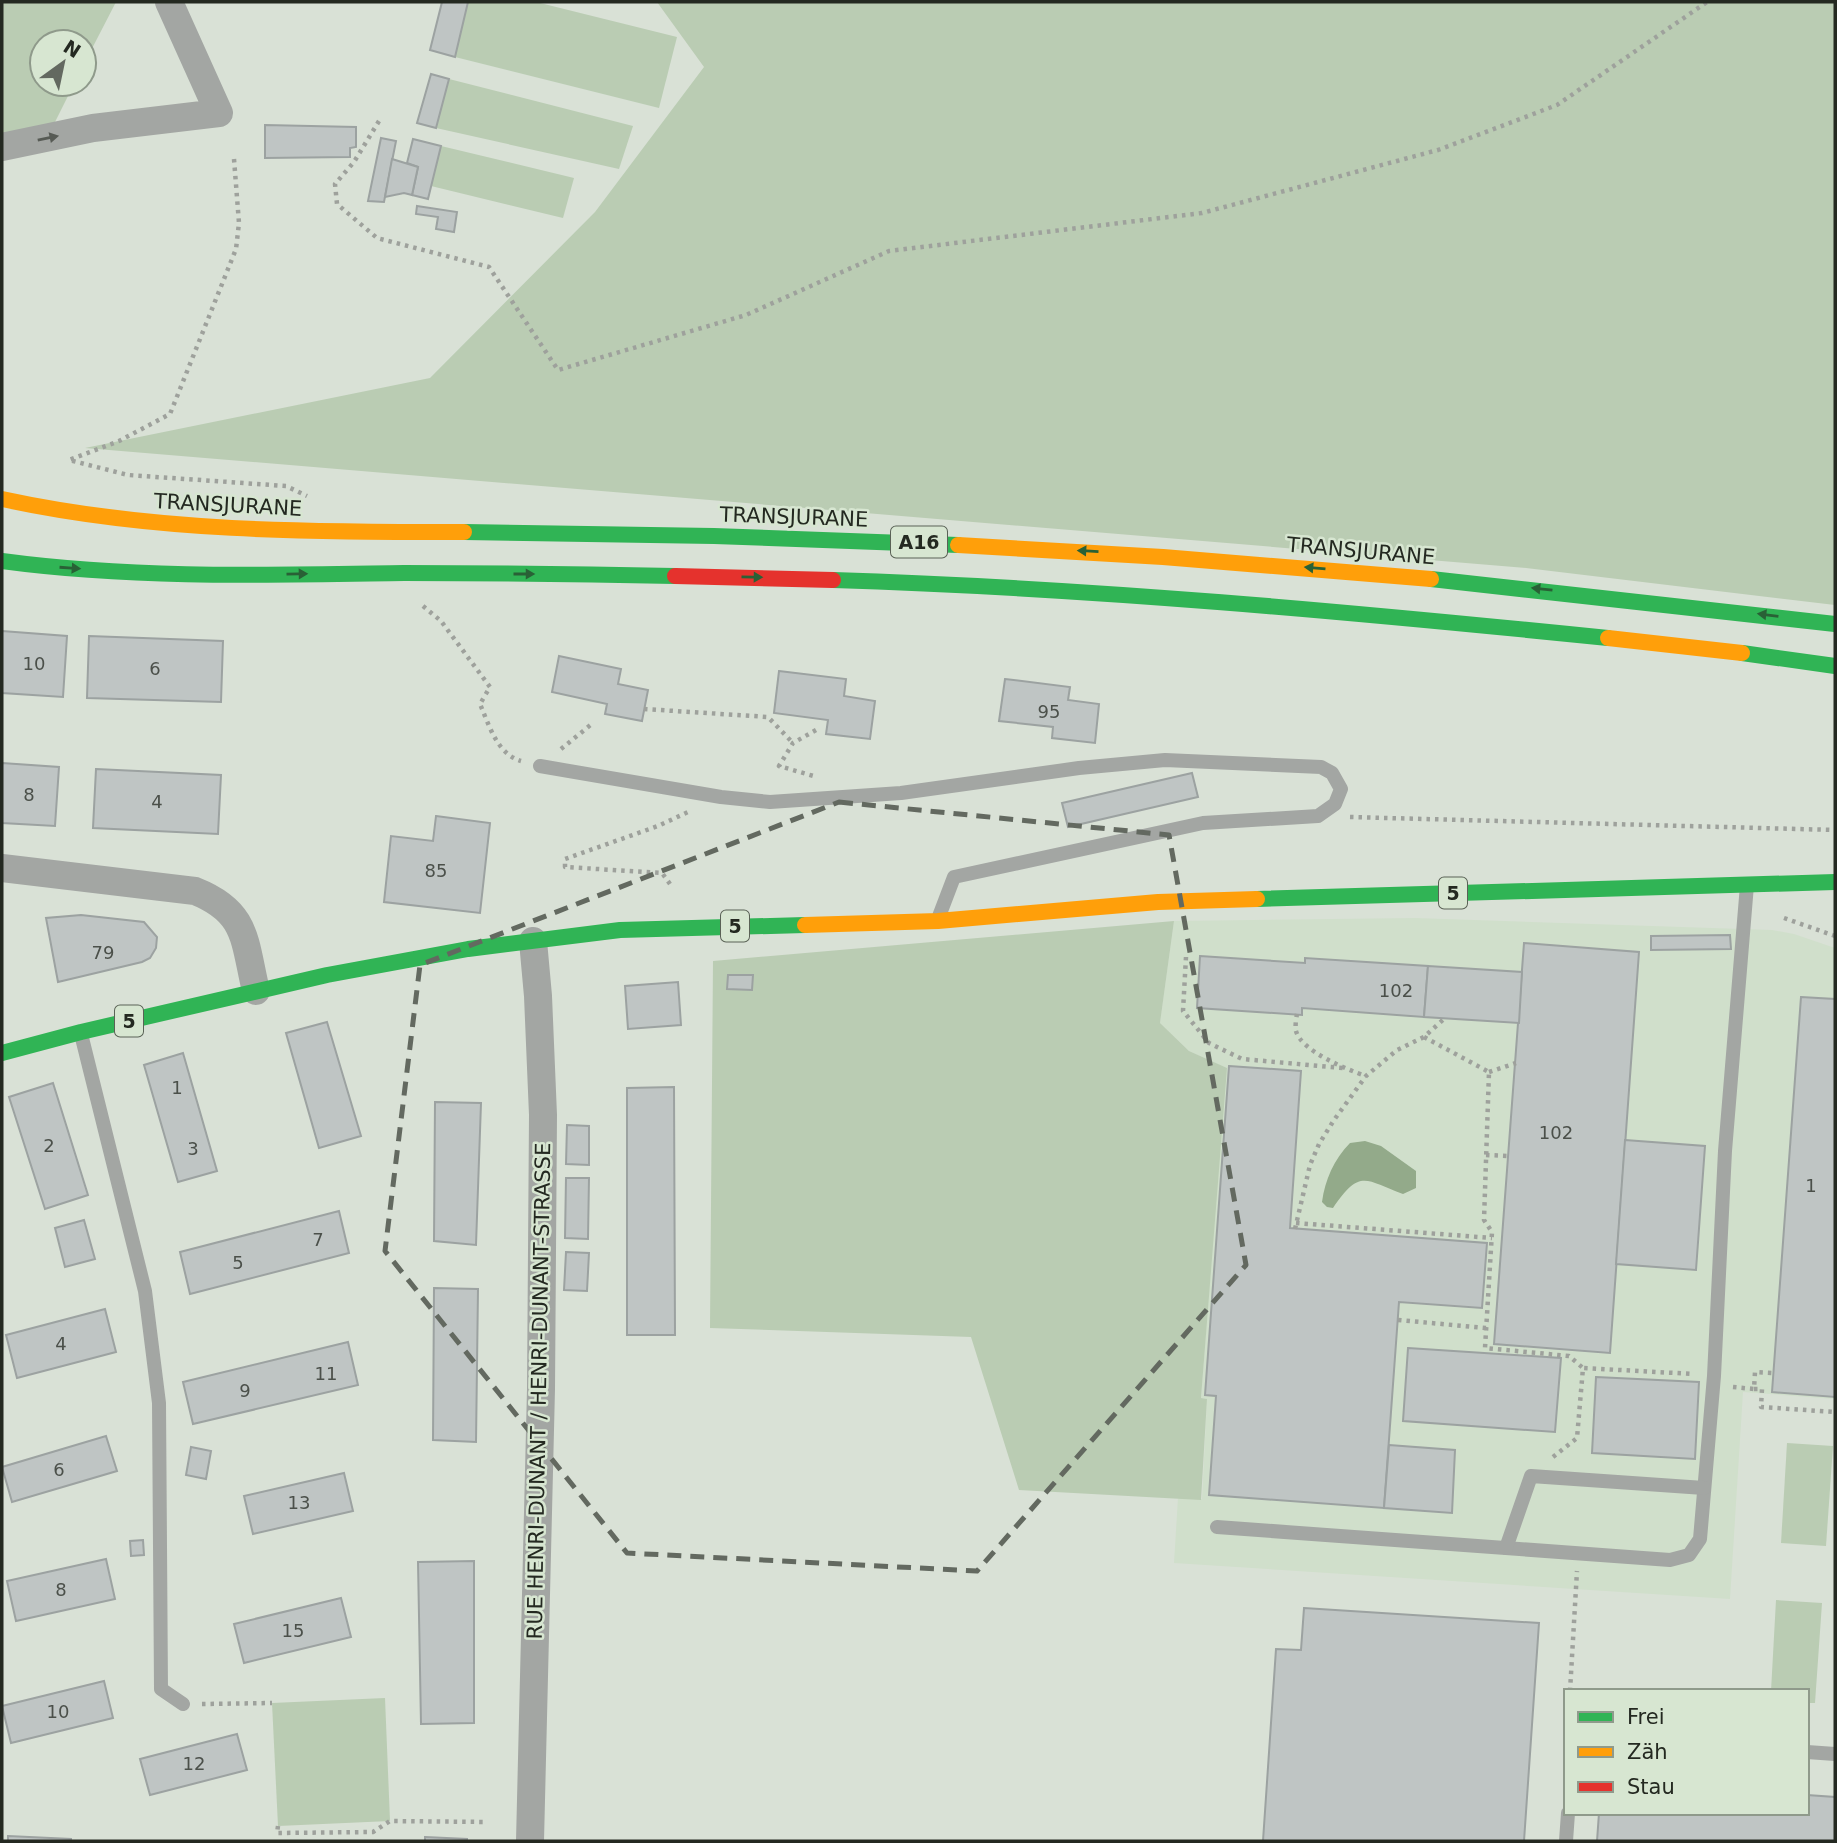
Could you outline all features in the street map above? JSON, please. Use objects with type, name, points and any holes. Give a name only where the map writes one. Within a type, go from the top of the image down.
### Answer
[{"type":"main road","name":"TRANSJURANE","points":[[2,499],[41,508],[149,522],[244,528],[760,537],[946,543],[1156,555],[1529,588],[1835,624]]},
{"type":"main road","name":"A16","points":[[2,561],[30,566],[155,574],[582,574],[796,578],[1115,594],[1500,626],[1835,666]]},
{"type":"main road","name":"5","points":[[2,1053],[256,991],[436,954],[620,930],[938,920],[1158,902],[1835,882]]},
{"type":"street","points":[[2,147],[93,128],[219,113],[169,2]]},
{"type":"street","points":[[2,868],[195,891],[211,897],[237,920],[256,991]]},
{"type":"street","name":"RUE HENRI-DUNANT / HENRI-DUNANT-STRASSE","points":[[530,1841],[541,1389],[543,1115],[533,941]]},
{"type":"lane","points":[[540,766],[721,797],[770,802],[901,793],[1079,768],[1165,760],[1321,767],[1332,773],[1341,789],[1335,804],[1318,816],[1203,823],[954,877],[938,920]]},
{"type":"lane","points":[[1217,1527],[1670,1560],[1689,1555],[1700,1539],[1713,1380],[1725,1152],[1748,883]]},
{"type":"lane","points":[[80,1032],[145,1291],[159,1402],[161,1689],[183,1704]]},
{"type":"lane","points":[[1506,1548],[1531,1476],[1704,1488]]},
{"type":"lane","points":[[1809,1752],[1835,1754]]},
{"type":"lane","points":[[1566,1841],[1568,1815]]},
{"type":"path","points":[[379,121],[354,162],[335,184],[337,204],[377,237],[489,267],[558,370],[746,315],[889,251],[1202,213],[1438,150],[1557,105],[1707,2]]},
{"type":"path","points":[[234,159],[239,223],[236,249],[170,414],[119,441],[69,460],[128,475],[286,486],[309,497]]},
{"type":"path","points":[[420,604],[441,621],[490,687],[480,705],[494,737],[511,758],[540,766],[593,723]]},
{"type":"path","points":[[645,709],[768,717],[793,743]]},
{"type":"path","points":[[816,730],[793,743],[779,766],[820,777],[824,799]]},
{"type":"path","points":[[670,884],[662,873],[565,867],[565,859],[658,826],[721,797]]},
{"type":"path","points":[[1318,816],[1835,830]]},
{"type":"path","points":[[1744,917],[1781,917],[1835,936]]},
{"type":"path","points":[[1186,957],[1183,1011],[1209,1043],[1241,1059],[1343,1068]]},
{"type":"path","points":[[1297,1014],[1296,1032],[1305,1045],[1343,1068],[1366,1076]]},
{"type":"path","points":[[1446,1018],[1424,1037],[1397,1050],[1366,1076],[1319,1143],[1310,1165],[1295,1226],[1492,1238]]},
{"type":"path","points":[[1424,1037],[1489,1072],[1516,1063]]},
{"type":"path","points":[[1489,1072],[1484,1220],[1492,1232],[1492,1238],[1485,1350],[1569,1356],[1583,1368],[1713,1380],[1762,1389],[1762,1407],[1835,1412]]},
{"type":"path","points":[[1486,1155],[1509,1156]]},
{"type":"path","points":[[1398,1320],[1486,1328]]},
{"type":"path","points":[[1531,1476],[1577,1438],[1583,1368]]},
{"type":"path","points":[[1754,1389],[1755,1372],[1773,1373]]},
{"type":"path","points":[[1570,1689],[1578,1553]]},
{"type":"path","points":[[183,1704],[272,1703]]},
{"type":"path","points":[[278,1826],[277,1833],[373,1832],[390,1821],[487,1822]]},
{"type":"highlighted area","points":[[839,802],[1169,835],[1246,1265],[977,1571],[627,1553],[385,1251],[420,965]]},
{"type":"shaded area","points":[[2,2],[116,2],[98,37],[98,28],[28,28],[28,98],[67,98],[41,150],[2,161]]},
{"type":"shaded area","points":[[468,2],[536,2],[677,37],[659,108],[455,57]]},
{"type":"shaded area","points":[[657,2],[1835,2],[1835,605],[1526,568],[85,448],[430,378],[595,212],[704,67]]},
{"type":"shaded area","points":[[449,79],[633,126],[619,169],[436,128]]},
{"type":"shaded area","points":[[441,146],[574,178],[563,218],[431,186]]},
{"type":"shaded area","points":[[1415,918],[1772,930],[1794,934],[1835,948],[1835,1399],[1743,1392],[1730,1599],[1174,1563],[1178,1498],[1202,1499],[1207,1399],[1201,1398],[1226,1068],[1189,1051],[1160,1023],[1174,921]]},
{"type":"shaded area","points":[[1174,921],[1160,1023],[1189,1051],[1227,1068],[1201,1398],[1207,1399],[1201,1500],[1019,1490],[971,1337],[710,1328],[713,961]]},
{"type":"shaded area","points":[[1365,1141],[1381,1146],[1416,1171],[1416,1188],[1403,1194],[1371,1182],[1357,1182],[1342,1195],[1333,1208],[1327,1207],[1322,1202],[1323,1194],[1335,1163],[1350,1143]]},
{"type":"shaded area","points":[[1787,1443],[1833,1446],[1826,1546],[1781,1543]]},
{"type":"shaded area","points":[[1776,1600],[1822,1603],[1815,1703],[1809,1703],[1809,1689],[1771,1689]]},
{"type":"shaded area","points":[[385,1698],[390,1821],[278,1826],[272,1703]]},
{"type":"building","points":[[442,2],[468,2],[455,57],[430,50]]},
{"type":"building","points":[[431,74],[449,79],[436,128],[417,123]]},
{"type":"building","points":[[265,125],[356,127],[356,147],[350,148],[350,157],[265,158]]},
{"type":"building","points":[[381,138],[396,141],[384,202],[368,201]]},
{"type":"building","points":[[413,139],[441,146],[428,199],[412,195],[418,167],[407,163]]},
{"type":"building","points":[[392,159],[418,167],[412,195],[404,193],[385,197]]},
{"type":"building","points":[[417,206],[457,212],[454,232],[436,229],[438,217],[416,214]]},
{"type":"building","points":[[2,631],[67,636],[63,697],[2,693]]},
{"type":"building","points":[[89,636],[223,641],[221,702],[87,698]]},
{"type":"building","points":[[559,656],[621,669],[618,684],[648,690],[642,721],[605,714],[607,704],[552,692]]},
{"type":"building","points":[[779,671],[846,679],[844,696],[875,701],[870,739],[826,734],[828,720],[774,713]]},
{"type":"building","points":[[1005,679],[1070,687],[1068,700],[1099,704],[1095,743],[1052,738],[1053,727],[999,721]]},
{"type":"building","points":[[2,763],[59,767],[55,826],[2,823]]},
{"type":"building","points":[[96,769],[221,775],[218,834],[93,828]]},
{"type":"building","points":[[1192,773],[1198,797],[1068,827],[1062,803]]},
{"type":"building","points":[[436,816],[490,823],[480,913],[384,902],[391,836],[433,841]]},
{"type":"building","points":[[81,915],[144,922],[157,937],[156,948],[150,958],[142,962],[58,982],[46,918]]},
{"type":"building","points":[[1730,935],[1731,949],[1651,950],[1651,936]]},
{"type":"building","points":[[1524,943],[1639,952],[1610,1353],[1494,1344]]},
{"type":"building","points":[[1200,956],[1305,963],[1305,958],[1428,966],[1424,1017],[1302,1008],[1302,1015],[1197,1008]]},
{"type":"building","points":[[1428,966],[1522,972],[1519,1023],[1424,1017]]},
{"type":"building","points":[[728,975],[753,975],[752,990],[727,989]]},
{"type":"building","points":[[678,982],[681,1025],[628,1029],[625,986]]},
{"type":"building","points":[[1801,997],[1835,999],[1835,1397],[1772,1392]]},
{"type":"building","points":[[327,1022],[361,1136],[319,1148],[286,1033]]},
{"type":"building","points":[[183,1053],[217,1171],[178,1182],[144,1065]]},
{"type":"building","points":[[1229,1066],[1301,1071],[1290,1228],[1487,1243],[1482,1308],[1399,1302],[1384,1508],[1209,1495],[1216,1396],[1205,1395]]},
{"type":"building","points":[[53,1083],[88,1195],[45,1209],[9,1097]]},
{"type":"building","points":[[674,1087],[675,1335],[627,1335],[627,1088]]},
{"type":"building","points":[[435,1102],[481,1103],[476,1245],[434,1241]]},
{"type":"building","points":[[567,1125],[589,1126],[589,1165],[566,1164]]},
{"type":"building","points":[[1625,1140],[1705,1146],[1696,1270],[1616,1264]]},
{"type":"building","points":[[566,1178],[589,1178],[588,1239],[565,1238]]},
{"type":"building","points":[[339,1211],[349,1253],[190,1294],[180,1252]]},
{"type":"building","points":[[84,1220],[95,1259],[65,1267],[55,1228]]},
{"type":"building","points":[[566,1252],[589,1253],[587,1291],[564,1290]]},
{"type":"building","points":[[434,1288],[478,1289],[476,1442],[433,1440]]},
{"type":"building","points":[[105,1309],[116,1352],[17,1378],[6,1335]]},
{"type":"building","points":[[348,1342],[358,1385],[193,1424],[183,1382]]},
{"type":"building","points":[[1408,1348],[1561,1358],[1555,1432],[1403,1421]]},
{"type":"building","points":[[1596,1377],[1699,1382],[1695,1459],[1592,1453]]},
{"type":"building","points":[[106,1436],[117,1471],[12,1502],[2,1467]]},
{"type":"building","points":[[1389,1445],[1455,1450],[1452,1513],[1384,1508]]},
{"type":"building","points":[[191,1447],[211,1451],[206,1479],[186,1475]]},
{"type":"building","points":[[344,1473],[353,1511],[253,1534],[244,1496]]},
{"type":"building","points":[[143,1540],[144,1555],[131,1556],[130,1541]]},
{"type":"building","points":[[106,1559],[115,1599],[16,1621],[7,1581]]},
{"type":"building","points":[[474,1561],[474,1723],[421,1724],[418,1562]]},
{"type":"building","points":[[341,1598],[351,1637],[244,1663],[234,1624]]},
{"type":"building","points":[[1304,1608],[1539,1623],[1524,1841],[1263,1841],[1276,1649],[1301,1650]]},
{"type":"building","points":[[104,1681],[113,1718],[11,1743],[2,1706]]},
{"type":"building","points":[[237,1734],[247,1770],[150,1795],[140,1759]]},
{"type":"building","points":[[1809,1795],[1835,1797],[1835,1841],[1597,1841],[1599,1815],[1809,1815]]},
{"type":"building","points":[[8,1836],[71,1839],[71,1841],[8,1841]]},
{"type":"building","points":[[425,1837],[467,1839],[467,1841],[425,1841]]},
{"type":"traffic: fast","points":[[464,532],[714,536],[958,545]]},
{"type":"traffic: fast","points":[[2,561],[153,573],[675,576]]},
{"type":"traffic: fast","points":[[1431,579],[1835,624]]},
{"type":"traffic: fast","points":[[833,580],[1221,602],[1608,638]]},
{"type":"traffic: fast","points":[[1742,653],[1835,666]]},
{"type":"traffic: fast","points":[[1257,899],[1835,882]]},
{"type":"traffic: fast","points":[[2,1053],[327,975],[468,949],[620,930],[805,925]]},
{"type":"traffic: slow","points":[[2,499],[59,510],[174,524],[289,530],[464,532]]},
{"type":"traffic: slow","points":[[958,545],[1163,557],[1431,579]]},
{"type":"traffic: slow","points":[[1608,638],[1742,653]]},
{"type":"traffic: slow","points":[[805,925],[938,921],[1158,902],[1257,899]]},
{"type":"traffic: jam","points":[[675,576],[833,580]]}]
